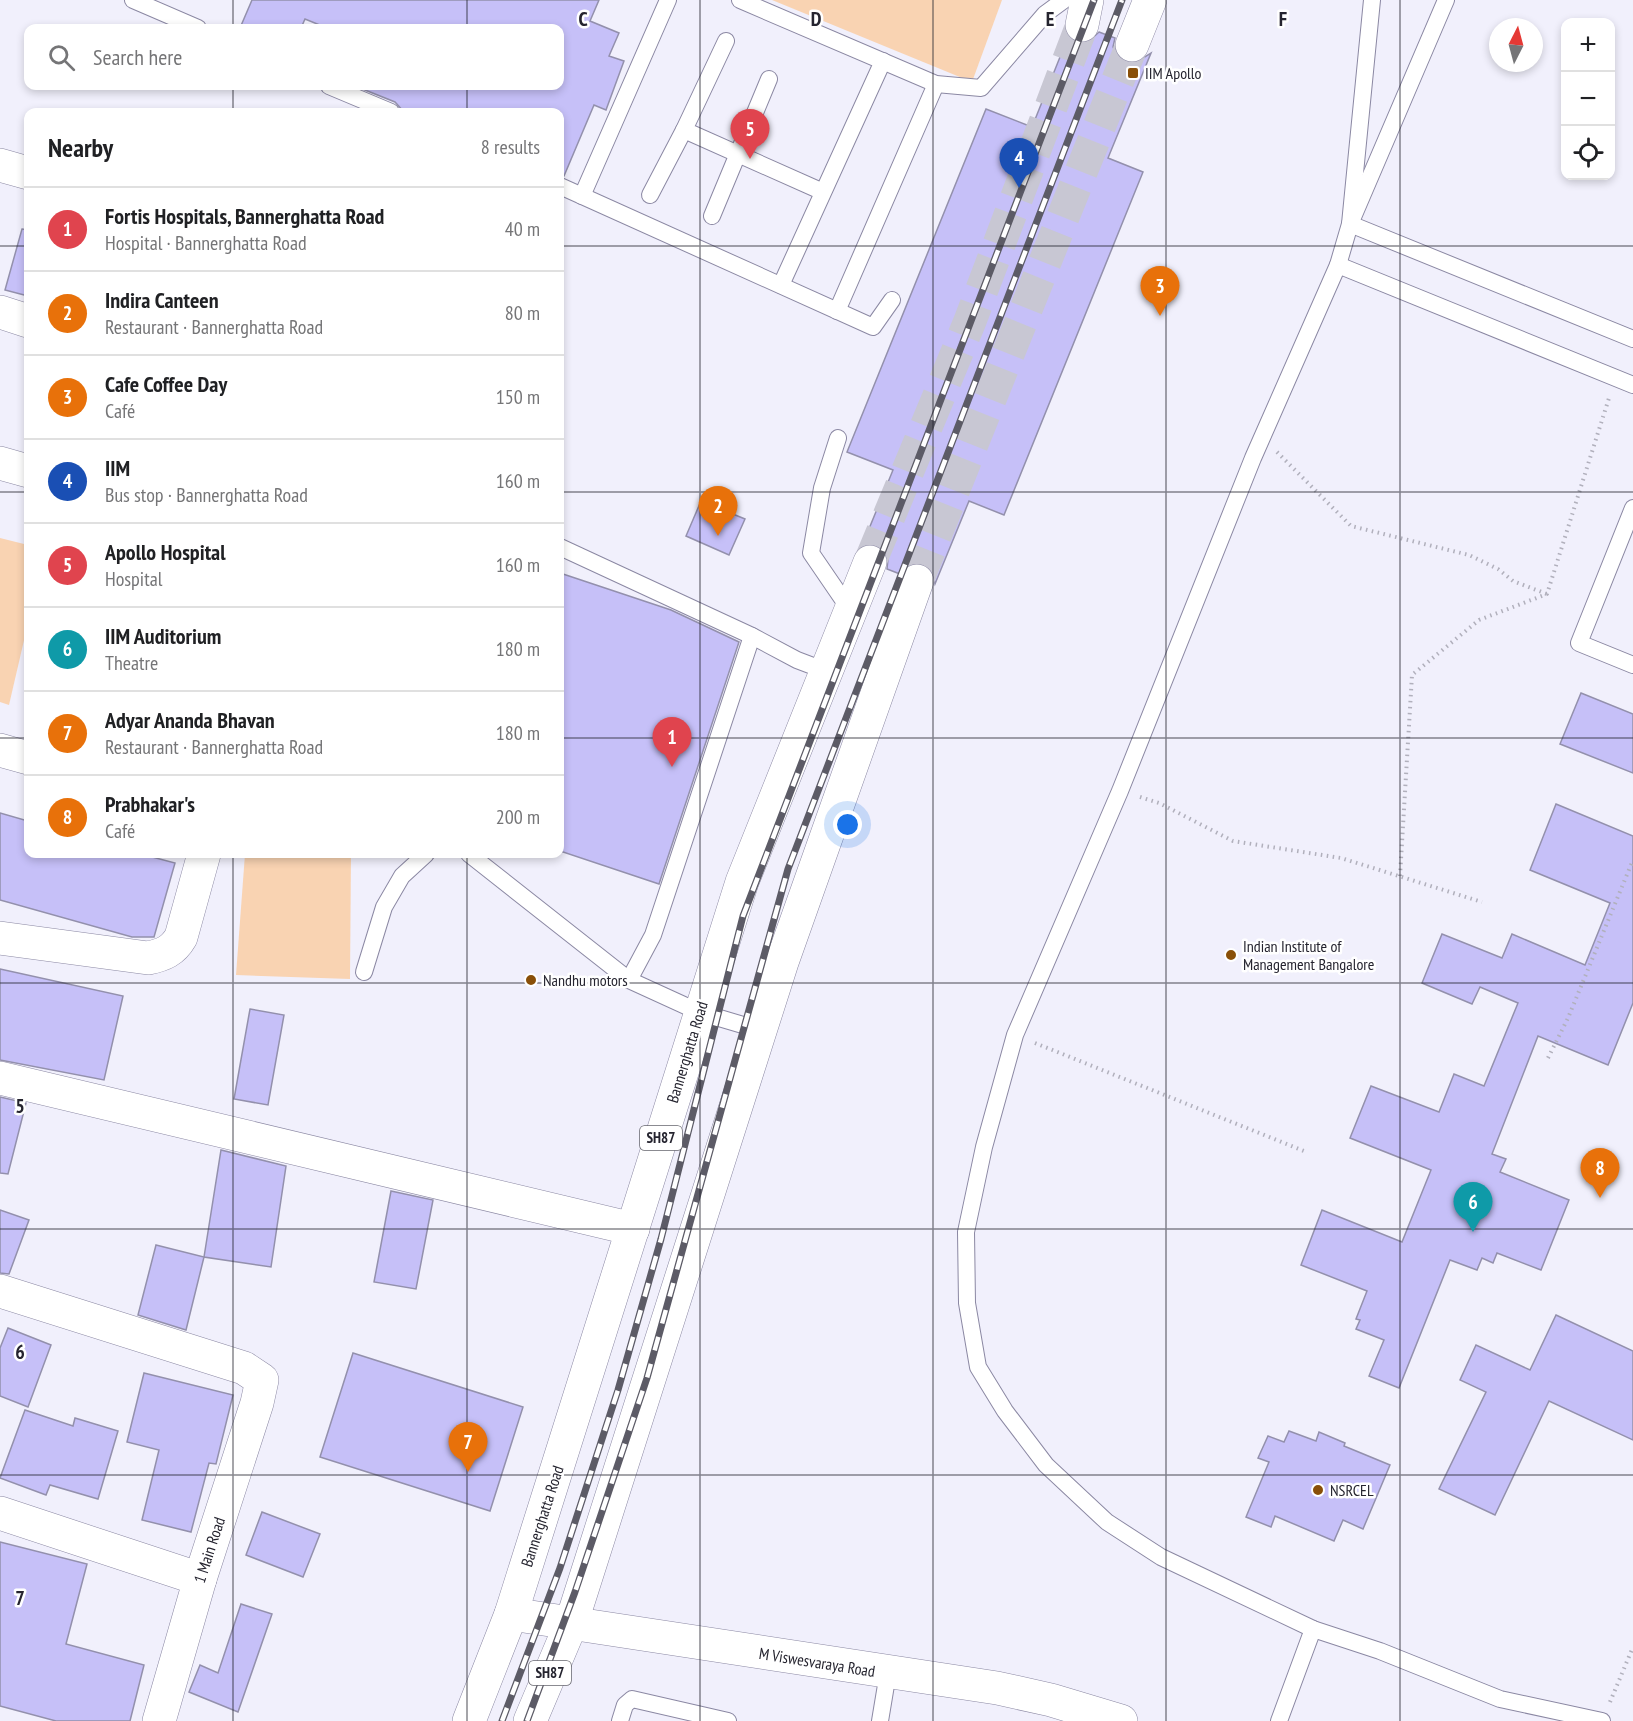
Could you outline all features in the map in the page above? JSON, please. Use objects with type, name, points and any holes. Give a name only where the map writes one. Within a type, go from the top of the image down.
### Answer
[{"type":"street","points":[[1132,45],[1150,0]]},
{"type":"street","points":[[0,165],[24,172]]},
{"type":"street","points":[[0,312],[24,320]]},
{"type":"street","points":[[0,463],[24,470]]},
{"type":"street","name":"Bannerghatta Road","points":[[469,1721],[511,1614],[699,1012],[742,882],[870,562]]},
{"type":"street","name":"SH87","points":[[530,1721],[571,1624],[760,1030],[917,581]]},
{"type":"street","points":[[0,750],[24,757]]},
{"type":"street","points":[[0,938],[148,958],[161,956],[174,948],[181,937],[203,858]]},
{"type":"street","points":[[0,1078],[633,1229]]},
{"type":"street","name":"1 Main Road","points":[[0,1291],[244,1368],[262,1380],[257,1403],[200,1579],[159,1721]]},
{"type":"street","points":[[0,1513],[200,1579]]},
{"type":"street","name":"M Viswesvaraya Road","points":[[511,1614],[997,1688],[1051,1700],[1121,1721]]},
{"type":"lane","points":[[133,0],[189,24]]},
{"type":"lane","points":[[582,196],[668,0]]},
{"type":"lane","points":[[740,0],[936,84],[981,88],[1045,14],[1077,8]]},
{"type":"lane","points":[[1350,224],[1372,0]]},
{"type":"lane","points":[[1446,0],[1350,224],[1338,265],[1253,458],[1120,791],[1015,1035],[984,1147],[966,1232],[967,1303],[978,1367],[1005,1411],[1046,1465],[1107,1522],[1161,1557],[1313,1629],[1380,1651],[1500,1699],[1602,1720]]},
{"type":"lane","points":[[651,195],[726,41]]},
{"type":"lane","points":[[781,285],[821,191],[882,61]]},
{"type":"lane","points":[[712,216],[769,79]]},
{"type":"lane","points":[[837,311],[936,84]]},
{"type":"lane","points":[[339,90],[381,108]]},
{"type":"lane","points":[[684,130],[821,191]]},
{"type":"lane","points":[[564,188],[873,327],[892,300]]},
{"type":"lane","points":[[1350,224],[1633,339]]},
{"type":"lane","points":[[1338,265],[1633,385]]},
{"type":"lane","points":[[838,438],[822,488],[811,553],[850,610]]},
{"type":"lane","points":[[1633,508],[1579,643],[1633,665]]},
{"type":"lane","points":[[564,549],[752,636],[797,660],[826,671]]},
{"type":"lane","points":[[629,980],[653,935],[752,636]]},
{"type":"lane","points":[[364,972],[384,907],[402,876],[422,858]]},
{"type":"lane","points":[[474,858],[629,980],[699,1012],[760,1030]]},
{"type":"lane","points":[[1280,1721],[1313,1629]]},
{"type":"lane","points":[[880,1721],[888,1673]]},
{"type":"lane","points":[[620,1721],[625,1705],[632,1699],[728,1721]]},
{"type":"path","points":[[1547,594],[1616,379]]},
{"type":"path","points":[[1262,441],[1276,451],[1351,526],[1469,555],[1498,569],[1513,581],[1547,594]]},
{"type":"path","points":[[1401,876],[1412,675],[1479,620],[1547,594]]},
{"type":"path","points":[[1120,791],[1159,803],[1233,841],[1341,858],[1482,902]]},
{"type":"path","points":[[1548,1058],[1568,1018],[1633,860]]},
{"type":"path","points":[[1015,1035],[1304,1151]]},
{"type":"path","points":[[1602,1720],[1633,1647]]},
{"type":"shaded area","points":[[772,0],[1002,0],[972,82]]},
{"type":"shaded area","points":[[0,538],[24,544],[24,640],[9,705],[0,702]]},
{"type":"shaded area","points":[[245,858],[351,858],[350,979],[236,975]]},
{"type":"building","points":[[252,0],[599,0],[590,21],[619,33],[609,56],[624,61],[606,110],[594,105],[564,176],[564,108],[400,108],[395,102],[365,90],[564,90],[564,24],[317,24],[305,19],[303,24],[242,24]]},
{"type":"building","points":[[1099,32],[1115,38],[1113,47],[1117,56],[1126,63],[1135,63],[1151,53],[1108,158],[1143,172],[1004,515],[969,501],[935,584],[932,569],[923,563],[905,566],[900,574],[887,569],[888,559],[884,550],[877,545],[862,546],[893,470],[847,452],[986,109],[1032,127],[1068,37],[1078,43],[1087,43]]},
{"type":"building","points":[[22,229],[24,229],[24,295],[5,290]]},
{"type":"building","points":[[701,501],[745,519],[729,555],[686,536]]},
{"type":"building","points":[[564,574],[671,610],[739,642],[659,884],[564,852]]},
{"type":"building","points":[[1581,693],[1633,714],[1633,773],[1560,744]]},
{"type":"building","points":[[1556,804],[1633,836],[1633,1003],[1608,1065],[1538,1036],[1492,1154],[1506,1159],[1500,1172],[1569,1200],[1541,1270],[1497,1253],[1493,1263],[1482,1258],[1477,1270],[1450,1260],[1399,1388],[1369,1376],[1384,1340],[1356,1329],[1360,1320],[1356,1319],[1367,1291],[1301,1265],[1322,1210],[1402,1242],[1431,1170],[1350,1138],[1371,1086],[1439,1112],[1454,1074],[1484,1086],[1518,1003],[1480,987],[1472,1004],[1422,983],[1442,934],[1502,958],[1512,934],[1585,965],[1610,903],[1530,870]]},
{"type":"building","points":[[0,813],[24,820],[24,858],[156,858],[175,863],[154,937],[132,937],[0,900]]},
{"type":"building","points":[[0,969],[123,996],[104,1080],[0,1060]]},
{"type":"building","points":[[250,1009],[284,1015],[268,1105],[234,1099]]},
{"type":"building","points":[[0,1097],[26,1103],[8,1174],[0,1173]]},
{"type":"building","points":[[221,1150],[286,1166],[271,1267],[204,1257]]},
{"type":"building","points":[[391,1191],[433,1200],[416,1289],[374,1282]]},
{"type":"building","points":[[0,1210],[29,1220],[9,1274],[0,1273]]},
{"type":"building","points":[[156,1245],[204,1257],[186,1330],[138,1315]]},
{"type":"building","points":[[1556,1315],[1633,1351],[1633,1440],[1549,1401],[1495,1515],[1439,1489],[1486,1392],[1460,1380],[1476,1345],[1530,1370]]},
{"type":"building","points":[[8,1328],[51,1345],[28,1407],[0,1396],[0,1348]]},
{"type":"building","points":[[353,1353],[523,1407],[490,1511],[320,1457]]},
{"type":"building","points":[[144,1373],[233,1395],[216,1464],[209,1463],[191,1532],[142,1520],[159,1450],[127,1442]]},
{"type":"building","points":[[25,1410],[73,1426],[75,1418],[118,1431],[98,1499],[50,1485],[46,1495],[0,1478]]},
{"type":"building","name":"NSRCEL","points":[[1289,1431],[1316,1441],[1319,1432],[1345,1443],[1344,1446],[1390,1465],[1363,1529],[1343,1520],[1334,1541],[1275,1516],[1271,1527],[1246,1517],[1269,1462],[1258,1458],[1268,1436],[1284,1442]]},
{"type":"building","points":[[262,1512],[320,1534],[303,1577],[246,1555]]},
{"type":"building","points":[[0,1542],[87,1564],[66,1644],[144,1665],[130,1721],[56,1721],[0,1706]]},
{"type":"building","points":[[241,1604],[272,1614],[238,1712],[189,1692],[200,1665],[218,1673]]},
{"type":"tunnel","points":[[870,562],[970,321],[1082,25]]},
{"type":"tunnel","points":[[917,581],[1132,45]]},
{"type":"railway","points":[[502,1721],[560,1568],[618,1390],[661,1239],[743,916],[1094,0]]},
{"type":"railway","points":[[527,1721],[575,1592],[647,1378],[788,869],[1122,0]]},
{"type":"place","name":"IIM Apollo","points":[[1133,73]]},
{"type":"place","name":"Apollo Hospital","points":[[750,159]]},
{"type":"place","name":"IIM","points":[[1019,188]]},
{"type":"place","name":"Cafe Coffee Day","points":[[1160,316]]},
{"type":"place","name":"Indira Canteen","points":[[718,536]]},
{"type":"place","name":"Fortis Hospitals, Bannerghatta Road","points":[[672,767]]},
{"type":"place","name":"Indian Institute of Management Bangalore","points":[[1231,955]]},
{"type":"place","name":"Nandhu motors","points":[[531,980]]},
{"type":"place","name":"Prabhakar's","points":[[1600,1198]]},
{"type":"place","name":"IIM Auditorium","points":[[1473,1232]]},
{"type":"place","name":"Adyar Ananda Bhavan","points":[[468,1472]]},
{"type":"place","name":"NSRCEL","points":[[1318,1490]]}]
